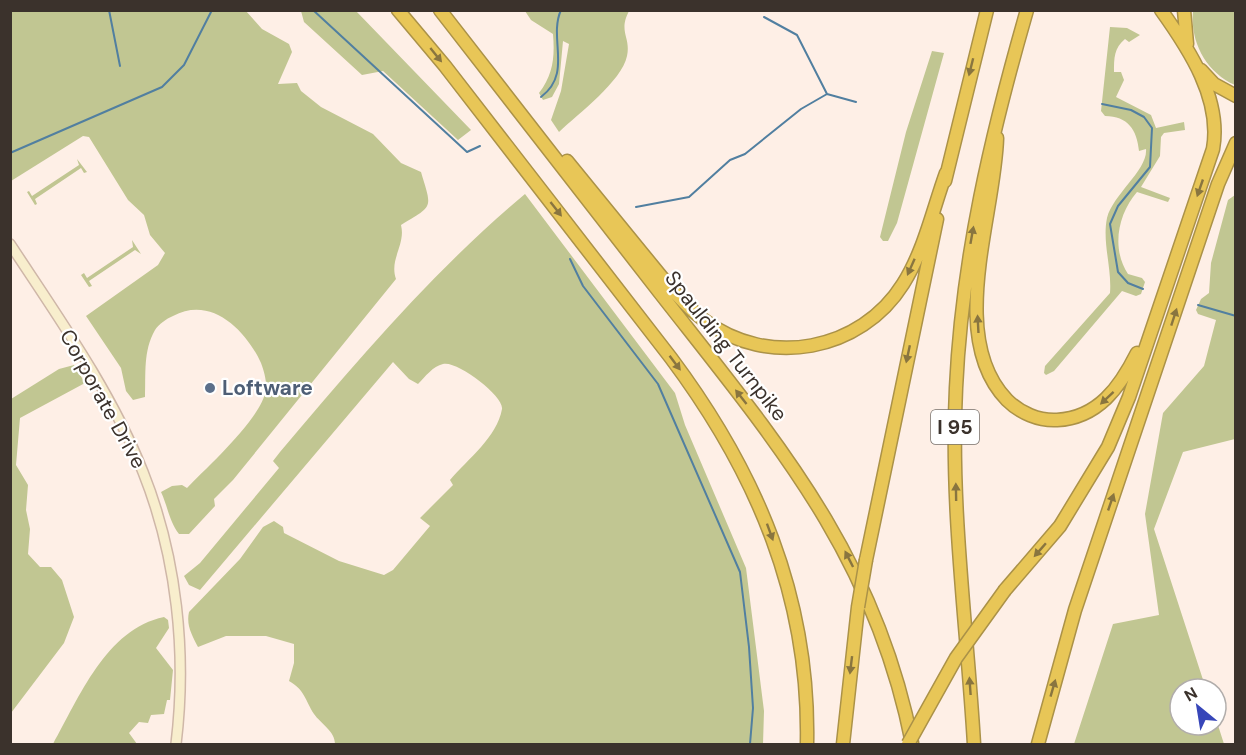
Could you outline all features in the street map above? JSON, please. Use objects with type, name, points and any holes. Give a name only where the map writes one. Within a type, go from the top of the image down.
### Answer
[{"type":"highway","points":[[398,10],[665,350],[706,405],[736,455],[768,526],[791,601],[803,668],[807,744]]},
{"type":"highway","name":"Spaulding Turnpike","points":[[440,10],[761,423],[822,510],[851,561],[878,624],[903,698],[910,744]]},
{"type":"highway","points":[[843,744],[858,607],[866,560],[946,173],[987,10]]},
{"type":"highway","name":"I 95","points":[[974,744],[958,557],[956,388],[970,246],[998,113],[1027,10]]},
{"type":"highway","points":[[1161,10],[1208,78],[1236,96]]},
{"type":"highway","points":[[910,744],[951,666],[1005,590],[1060,526],[1094,474],[1121,418],[1214,143],[1212,116],[1185,36],[1184,10]]},
{"type":"highway","points":[[484,68],[552,143],[681,299],[713,326],[734,338],[757,345],[793,348],[822,344],[851,332],[882,310],[898,291],[912,267],[946,173]]},
{"type":"highway","points":[[998,113],[996,162],[983,246],[977,321],[987,367],[1004,396],[1020,410],[1049,420],[1072,418],[1094,409],[1110,396],[1125,377],[1158,312]]},
{"type":"highway","points":[[1038,744],[1084,583],[1218,184],[1236,143]]},
{"type":"street","name":"Corporate Drive","points":[[10,244],[109,403],[149,488],[168,554],[177,610],[180,685],[176,744]]},
{"type":"green space","points":[[11,10],[246,11],[262,29],[289,44],[292,52],[278,84],[297,83],[301,91],[321,107],[373,134],[401,163],[421,172],[428,205],[401,225],[401,239],[394,272],[396,279],[233,480],[214,499],[215,506],[189,534],[179,534],[161,492],[172,486],[182,485],[187,488],[244,428],[262,402],[266,390],[262,366],[246,339],[226,319],[201,310],[187,311],[161,324],[151,338],[145,371],[145,397],[133,400],[126,391],[121,368],[86,316],[158,265],[165,253],[150,235],[144,215],[128,200],[89,137],[83,136],[11,181]]},
{"type":"green space","points":[[301,11],[356,11],[471,130],[458,140],[383,71],[362,75],[304,22]]},
{"type":"green space","points":[[525,11],[629,11],[625,24],[628,49],[623,66],[617,76],[588,107],[559,132],[551,120],[561,91],[569,44],[563,41],[559,84],[552,97],[543,100],[539,93],[552,65],[553,34],[531,20]]},
{"type":"green space","points":[[1193,11],[1235,11],[1235,85],[1216,72],[1202,55],[1194,34]]},
{"type":"green space","points":[[1110,27],[1127,28],[1140,35],[1129,42],[1125,39],[1117,50],[1114,72],[1121,72],[1124,80],[1116,97],[1151,115],[1156,128],[1184,122],[1185,130],[1164,133],[1161,137],[1160,156],[1141,187],[1170,198],[1168,202],[1137,192],[1125,210],[1121,221],[1118,242],[1123,264],[1128,274],[1142,278],[1145,282],[1141,294],[1136,296],[1122,291],[1054,371],[1046,375],[1045,366],[1110,293],[1107,218],[1110,209],[1136,174],[1145,157],[1146,149],[1139,151],[1136,137],[1130,126],[1120,119],[1105,116],[1101,111]]},
{"type":"green space","points":[[932,51],[944,53],[897,223],[888,241],[883,241],[880,237],[906,132]]},
{"type":"green space","points":[[77,159],[87,172],[84,173],[81,168],[35,199],[37,204],[35,205],[27,192],[29,191],[32,196],[79,165]]},
{"type":"green space","points":[[525,194],[675,393],[685,425],[746,568],[764,711],[763,744],[335,744],[333,735],[314,714],[302,692],[289,681],[294,663],[294,644],[266,636],[226,636],[198,647],[192,634],[188,621],[189,612],[240,559],[263,527],[274,521],[283,527],[284,533],[339,561],[384,575],[393,570],[430,526],[420,518],[453,485],[450,480],[488,438],[499,419],[501,403],[479,380],[450,364],[439,365],[418,384],[409,379],[393,362],[200,590],[189,585],[184,576],[200,563],[279,468],[273,461],[367,351],[427,285],[491,223]]},
{"type":"green space","points":[[1235,195],[1235,439],[1183,452],[1154,529],[1202,677],[1168,677],[1168,737],[1222,737],[1224,744],[1074,744],[1113,624],[1159,615],[1145,514],[1163,413],[1204,366],[1216,320],[1198,314],[1196,310],[1201,299],[1209,293],[1211,263],[1228,200]]},
{"type":"green space","points":[[132,240],[141,254],[135,250],[89,281],[92,286],[89,287],[81,275],[84,273],[87,278],[133,247]]},
{"type":"green space","points":[[74,365],[85,383],[20,418],[16,465],[28,485],[26,510],[30,529],[28,554],[40,567],[51,567],[62,580],[74,617],[64,643],[11,713],[11,399],[59,369]]},
{"type":"green space","points":[[164,617],[168,620],[169,628],[156,648],[173,670],[170,700],[167,700],[164,714],[151,715],[148,723],[139,722],[129,733],[137,744],[53,744],[84,687],[110,650],[126,635],[144,624]]},
{"type":"waterway","points":[[109,10],[120,66]]},
{"type":"waterway","points":[[10,153],[162,87],[184,65],[212,10]]},
{"type":"waterway","points":[[313,10],[467,152],[480,146]]},
{"type":"waterway","points":[[541,97],[551,88],[556,77],[557,32],[561,10]]},
{"type":"waterway","points":[[764,17],[797,35],[827,94],[856,102]]},
{"type":"waterway","points":[[636,207],[689,197],[730,160],[745,154],[801,109],[827,94]]},
{"type":"waterway","points":[[1102,104],[1131,110],[1144,117],[1152,128],[1150,167],[1118,206],[1110,224],[1118,272],[1128,283],[1143,289]]},
{"type":"waterway","points":[[570,259],[583,286],[658,384],[740,572],[749,647],[753,708],[750,744]]},
{"type":"waterway","points":[[1198,305],[1236,316]]},
{"type":"place","name":"Loftware","points":[[210,388]]}]
